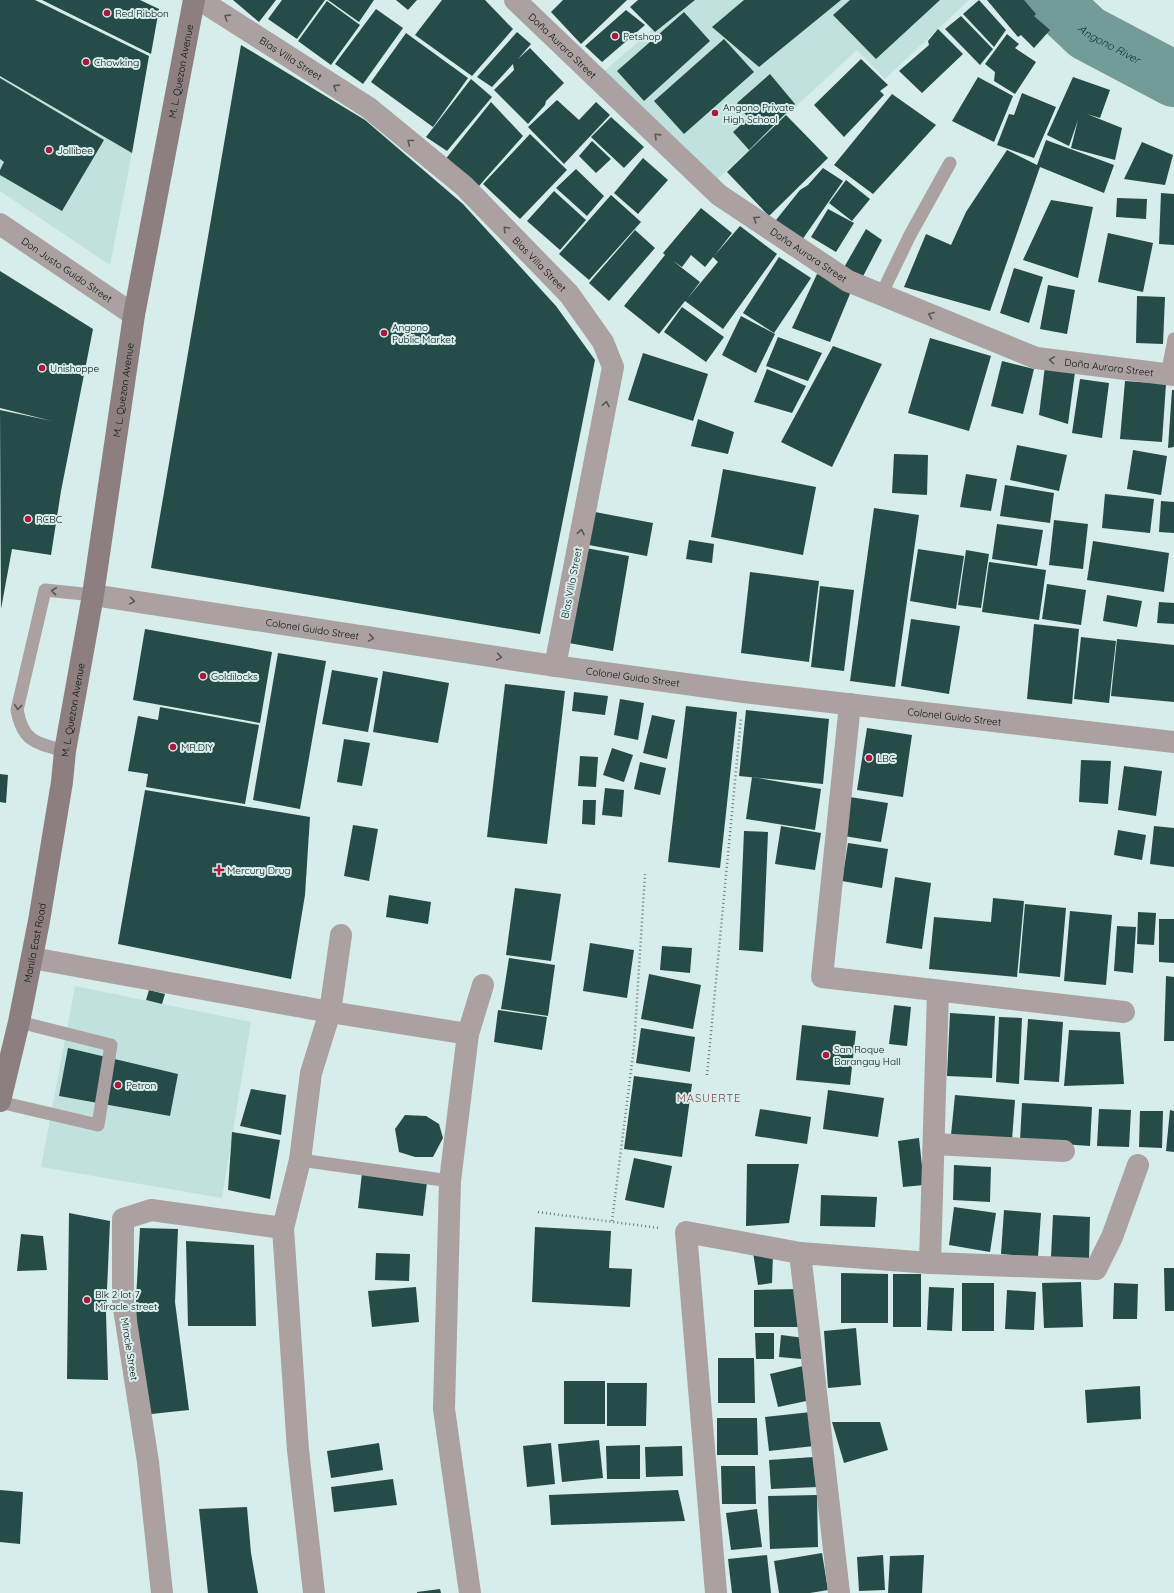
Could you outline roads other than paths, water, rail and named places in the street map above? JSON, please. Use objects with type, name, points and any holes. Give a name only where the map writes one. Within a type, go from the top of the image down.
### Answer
[{"type":"main road","name":"M. L. Quezon Avenue","points":[[62,782],[65,751],[93,595],[134,315],[194,0]]},
{"type":"main road","name":"Manila East Road","points":[[0,1102],[20,1022],[62,782]]},
{"type":"street","name":"Blas Villa Street","points":[[200,0],[369,108],[464,186],[569,294],[603,342],[613,367],[555,666]]},
{"type":"street","name":"Doña Aurora Street","points":[[515,0],[719,195],[848,281],[1036,358],[1171,375]]},
{"type":"street","name":"Don Justo Guido Street","points":[[0,224],[134,315]]},
{"type":"street","name":"Colonel Guido Street","points":[[93,595],[555,666],[744,692],[1174,742]]},
{"type":"street","points":[[850,704],[822,977],[1124,1012]]},
{"type":"street","points":[[314,1593],[298,1450],[283,1228],[300,1160],[311,1073],[330,1012],[341,935]]},
{"type":"street","points":[[32,958],[330,1012],[468,1034]]},
{"type":"street","points":[[470,1593],[444,1409],[450,1181],[468,1034],[483,985]]},
{"type":"street","points":[[930,1263],[938,991]]},
{"type":"street","points":[[934,1144],[1064,1151]]},
{"type":"street","points":[[716,1593],[686,1232],[800,1253],[930,1263],[1096,1269],[1112,1237],[1138,1165]]},
{"type":"street","name":"Miracle Street","points":[[162,1593],[148,1462],[123,1302],[123,1219],[151,1210],[283,1228]]},
{"type":"street","points":[[800,1253],[839,1593]]},
{"type":"lane","points":[[881,295],[910,235],[950,163]]},
{"type":"lane","points":[[1171,375],[1174,339]]},
{"type":"lane","points":[[65,751],[39,744],[27,735],[20,726],[17,710],[45,590],[93,595]]},
{"type":"lane","points":[[0,1102],[98,1125],[111,1045],[20,1022]]},
{"type":"lane","points":[[300,1160],[450,1181]]},
{"type":"waterway","name":"Angono River","points":[[1052,0],[1087,33],[1174,79]]},
{"type":"place","name":"Red Ribbon","points":[[107,13]]},
{"type":"place","name":"Petshop","points":[[615,36]]},
{"type":"place","name":"Chowking","points":[[86,62]]},
{"type":"place","name":"Angono Private High School","points":[[715,113]]},
{"type":"place","name":"Jollibee","points":[[49,150]]},
{"type":"place","name":"Angono Public Market","points":[[384,333]]},
{"type":"place","name":"Unishoppe","points":[[42,368]]},
{"type":"place","name":"RCBC","points":[[28,519]]},
{"type":"place","name":"Goldilocks","points":[[203,676]]},
{"type":"place","name":"MR.DIY","points":[[173,747]]},
{"type":"place","name":"LBC","points":[[869,758]]},
{"type":"place","name":"Mercury Drug","points":[[219,870]]},
{"type":"place","name":"San Roque Barangay Hall","points":[[826,1055]]},
{"type":"place","name":"Petron","points":[[118,1085]]},
{"type":"place","name":"Blk 2 lot 7 Miracle street","points":[[87,1300]]},
{"type":"district","name":"MASUERTE","points":[[709,1098]]}]
